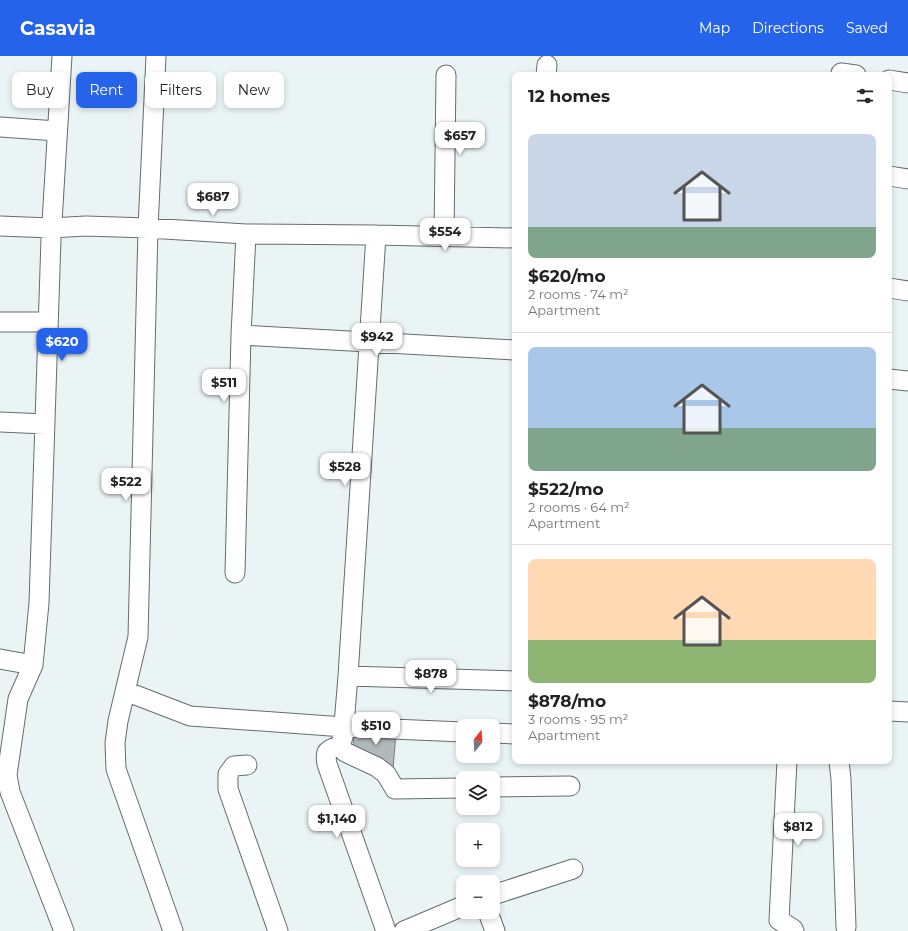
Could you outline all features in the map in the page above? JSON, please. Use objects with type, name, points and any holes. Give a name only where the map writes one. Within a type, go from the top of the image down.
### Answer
[{"type":"street","points":[[62,56],[51,228],[38,603],[33,665],[18,699],[7,775],[10,792],[64,931]]},
{"type":"street","points":[[156,56],[148,228],[138,637],[118,721],[115,743],[116,769],[173,931]]},
{"type":"street","points":[[444,236],[446,75]]},
{"type":"street","points":[[892,80],[908,83]]},
{"type":"street","points":[[0,127],[58,131]]},
{"type":"street","points":[[892,176],[908,179]]},
{"type":"street","points":[[0,226],[51,228],[86,226],[148,228],[246,234],[512,238]]},
{"type":"street","points":[[235,573],[241,335],[246,234]]},
{"type":"street","points":[[376,235],[348,676],[342,736],[345,752],[377,767],[386,774],[395,789],[456,788]]},
{"type":"street","points":[[892,288],[908,291]]},
{"type":"street","points":[[0,322],[48,322]]},
{"type":"street","points":[[241,335],[512,350]]},
{"type":"street","points":[[892,379],[908,381]]},
{"type":"street","points":[[0,422],[45,424]]},
{"type":"street","points":[[0,659],[33,665]]},
{"type":"street","points":[[348,676],[512,682]]},
{"type":"street","points":[[125,691],[190,716],[342,736],[456,732]]},
{"type":"street","points":[[892,711],[908,712]]},
{"type":"street","points":[[500,733],[512,734]]},
{"type":"street","points":[[342,736],[326,753],[326,764],[386,931]]},
{"type":"street","points":[[787,764],[779,920],[794,931]]},
{"type":"street","points":[[839,764],[846,927]]},
{"type":"street","points":[[247,765],[234,766],[228,774],[228,789],[278,931]]},
{"type":"street","points":[[500,787],[570,786]]},
{"type":"street","points":[[500,893],[573,869]]},
{"type":"street","points":[[404,931],[456,909]]},
{"type":"street","points":[[491,919],[495,931]]},
{"type":"building","points":[[354,730],[396,733],[393,769],[353,751]]}]
